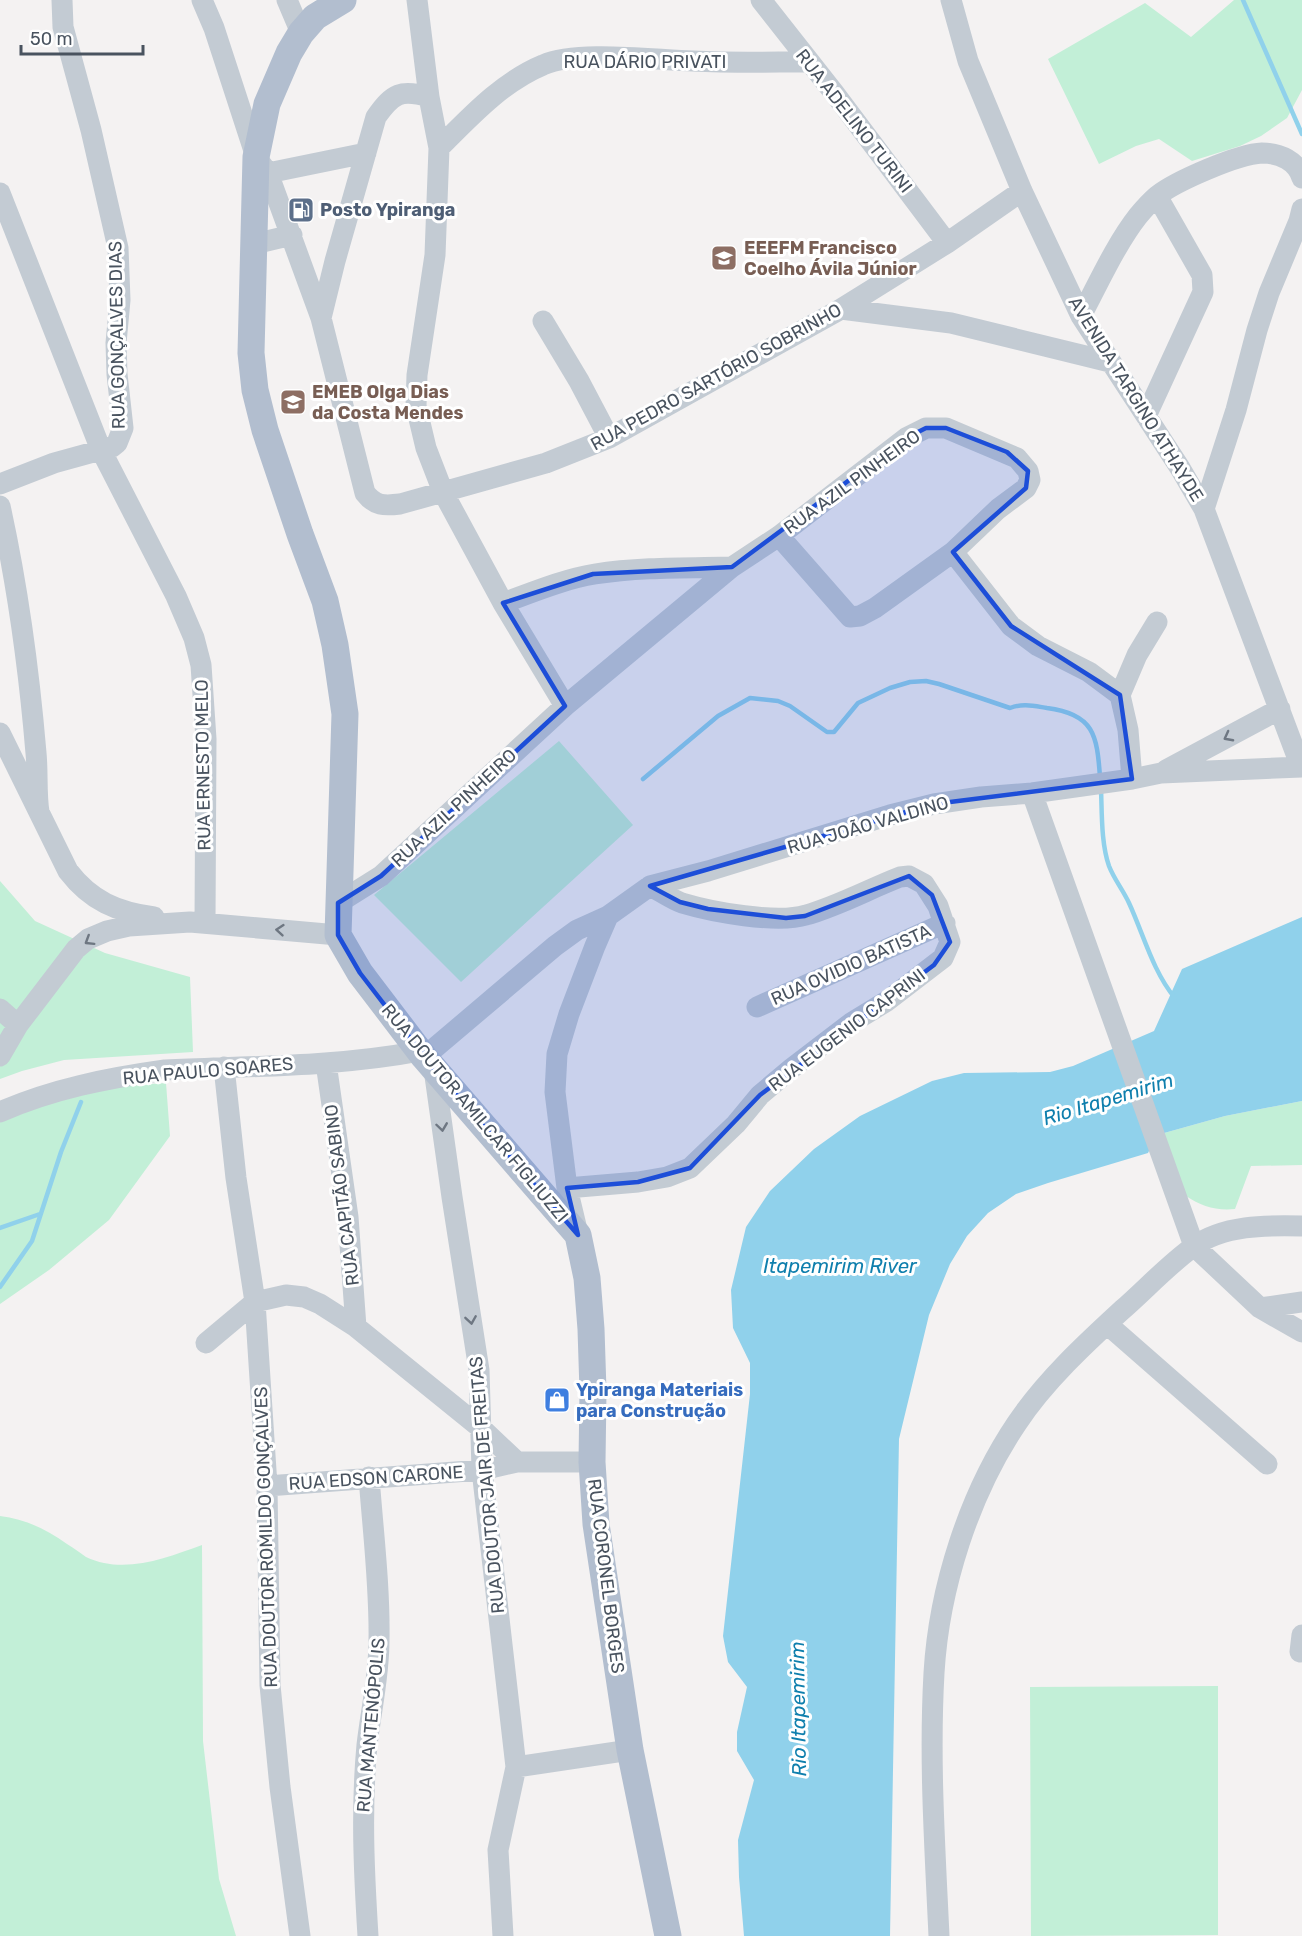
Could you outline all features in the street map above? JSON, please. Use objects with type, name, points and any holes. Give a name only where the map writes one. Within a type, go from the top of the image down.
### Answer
[{"type":"main road","points":[[338,935],[345,714],[335,645],[325,601],[265,430],[255,390],[252,353],[254,244],[267,104],[289,53],[301,33],[315,17],[343,0]]},
{"type":"main road","name":"RUA DOUTOR AMILCAR FIGLIUZZI","points":[[338,935],[360,973],[426,1059],[578,1234]]},
{"type":"main road","name":"RUA CORONEL BORGES","points":[[578,1234],[587,1278],[591,1329],[592,1462],[596,1524],[630,1750],[668,1936]]},
{"type":"street","name":"RUA GONÇALVES DIAS","points":[[62,0],[63,27],[93,140],[118,248],[120,300],[117,353],[123,428],[117,443],[101,450]]},
{"type":"street","points":[[202,0],[262,165],[292,235],[321,318]]},
{"type":"street","points":[[287,0],[301,33]]},
{"type":"street","points":[[417,0],[429,97],[439,148],[435,255],[417,375],[416,406],[426,448],[443,492],[503,603],[565,706]]},
{"type":"street","name":"RUA ADELINO TURINI","points":[[761,0],[947,243]]},
{"type":"street","name":"AVENIDA TARGINO ATHAYDE","points":[[951,0],[968,61],[1022,191],[1081,316],[1204,509],[1302,767]]},
{"type":"street","name":"RUA DÁRIO PRIVATI","points":[[439,148],[489,99],[542,65],[563,59],[808,62]]},
{"type":"street","points":[[321,318],[376,117],[396,94],[412,92],[429,97]]},
{"type":"street","points":[[262,165],[366,153]]},
{"type":"street","points":[[1081,316],[1138,217],[1157,196],[1191,177],[1260,153],[1286,158],[1297,166],[1302,178]]},
{"type":"street","name":"RUA PEDRO SARTÓRIO SOBRINHO","points":[[321,318],[365,493],[376,504],[384,506],[400,504],[546,463],[609,438],[841,309],[947,243],[1022,191]]},
{"type":"street","name":"RUA ERNESTO MELO","points":[[0,193],[101,450],[176,596],[194,638],[201,665],[206,739],[197,922]]},
{"type":"street","points":[[1146,416],[1200,303],[1204,285],[1202,275],[1157,196]]},
{"type":"street","points":[[1204,509],[1236,410],[1269,293],[1299,222],[1302,208]]},
{"type":"street","points":[[254,244],[292,235]]},
{"type":"street","points":[[841,309],[951,323],[1110,362]]},
{"type":"street","points":[[543,321],[579,381],[609,438]]},
{"type":"street","name":"RUA AZIL PINHEIRO","points":[[339,903],[381,876],[565,706],[732,567],[779,536],[906,438],[926,428],[946,428],[1017,458],[1028,471],[1030,480],[1026,488],[998,509],[953,552]]},
{"type":"street","points":[[0,484],[54,463],[101,450]]},
{"type":"street","points":[[0,506],[22,621],[36,755],[39,813]]},
{"type":"street","points":[[779,536],[850,617],[855,618],[875,608],[953,552],[1011,626],[1038,646],[1089,672],[1120,695]]},
{"type":"street","points":[[503,603],[537,590],[593,574],[732,567]]},
{"type":"street","points":[[1132,779],[1128,730],[1120,695],[1137,655],[1157,622]]},
{"type":"street","name":"RUA JOÃO VALDINO","points":[[1161,773],[1280,710]]},
{"type":"street","points":[[0,733],[68,871],[80,887],[98,900],[123,911],[197,922],[338,935]]},
{"type":"street","name":"RUA JOÃO VALDINO","points":[[650,886],[708,872],[890,815],[934,804],[1032,793],[1161,773],[1302,767]]},
{"type":"street","points":[[1032,793],[1194,1246],[1260,1308],[1302,1332]]},
{"type":"street","points":[[426,1059],[555,946],[577,930],[608,916],[650,886],[680,902],[742,915],[786,918],[805,916],[900,877],[909,876],[924,884],[938,906],[945,923]]},
{"type":"street","name":"RUA CORONEL BORGES","points":[[578,1234],[567,1188],[555,1092],[557,1054],[568,1014],[608,916]]},
{"type":"street","points":[[0,1056],[18,1024],[76,950],[88,939],[107,931],[129,926],[197,922]]},
{"type":"street","name":"RUA OVIDIO BATISTA","points":[[758,1007],[945,923]]},
{"type":"street","name":"RUA EUGENIO CAPRINI","points":[[567,1188],[667,1178],[690,1168],[736,1124],[760,1095],[792,1068],[851,1023],[888,1001],[943,958],[950,942],[945,923]]},
{"type":"street","points":[[0,1009],[18,1024]]},
{"type":"street","name":"RUA PAULO SOARES","points":[[0,1112],[27,1100],[86,1083],[165,1070],[326,1063],[388,1057],[426,1059]]},
{"type":"street","name":"RUA DOUTOR JAIR DE FREITAS","points":[[426,1059],[452,1197],[479,1370],[482,1470],[516,1767],[498,1850],[503,1936]]},
{"type":"street","name":"RUA CAPITÃO SABINO","points":[[326,1063],[348,1217],[356,1327]]},
{"type":"street","name":"RUA DOUTOR ROMILDO GONÇALVES","points":[[224,1067],[236,1178],[255,1302],[267,1486],[270,1685],[280,1787],[300,1936]]},
{"type":"street","points":[[939,1936],[932,1740],[934,1672],[949,1575],[967,1520],[989,1469],[1017,1422],[1059,1371],[1107,1324],[1194,1246],[1217,1235],[1249,1227],[1302,1226]]},
{"type":"street","points":[[206,1344],[255,1302],[286,1295],[304,1297],[320,1304],[356,1327],[482,1429],[517,1462]]},
{"type":"street","points":[[1260,1308],[1302,1302]]},
{"type":"street","points":[[1107,1324],[1267,1464]]},
{"type":"street","name":"RUA EDSON CARONE","points":[[267,1486],[482,1470],[517,1462],[592,1462]]},
{"type":"street","name":"RUA MANTENÓPOLIS","points":[[368,1936],[363,1805],[368,1744],[378,1676],[379,1639],[369,1477]]},
{"type":"street","points":[[516,1767],[630,1750]]},
{"type":"highlighted area","points":[[926,428],[946,428],[1007,452],[1028,471],[1026,488],[953,552],[1011,626],[1120,695],[1132,779],[934,804],[650,886],[680,902],[708,909],[786,918],[805,916],[909,876],[932,895],[950,942],[934,965],[760,1095],[690,1168],[638,1182],[567,1188],[578,1235],[434,1069],[360,973],[338,935],[338,903],[381,876],[565,706],[503,603],[593,574],[732,567],[906,438]]},
{"type":"green space","points":[[1234,0],[1302,0],[1302,90],[1287,118],[1261,136],[1240,146],[1192,161],[1159,139],[1136,146],[1099,164],[1048,59],[1145,3],[1191,37]]},
{"type":"green space","points":[[559,741],[633,825],[461,982],[374,895]]},
{"type":"green space","points":[[0,881],[35,921],[105,953],[190,977],[193,1052],[64,1060],[0,1079]]},
{"type":"green space","points":[[166,1083],[170,1136],[109,1220],[49,1270],[0,1304],[0,1110],[68,1089]]},
{"type":"green space","points":[[1302,1101],[1302,1165],[1251,1166],[1235,1209],[1209,1207],[1186,1196],[1157,1135],[1225,1116]]},
{"type":"green space","points":[[0,1516],[35,1525],[86,1557],[115,1565],[145,1563],[202,1545],[203,1741],[219,1879],[236,1936],[0,1936]]},
{"type":"green space","points":[[1218,1686],[1218,1935],[1031,1936],[1030,1687]]},
{"type":"water","name":"Itapemirim River","points":[[1302,917],[1302,1101],[1225,1116],[1157,1135],[1148,1153],[1016,1194],[988,1213],[967,1236],[950,1264],[929,1315],[899,1439],[890,1936],[744,1936],[738,1840],[754,1780],[737,1751],[737,1732],[747,1687],[728,1662],[723,1636],[750,1394],[750,1363],[733,1328],[731,1290],[746,1227],[770,1191],[814,1149],[860,1116],[932,1081],[964,1073],[1050,1072],[1073,1066],[1154,1031],[1182,969]]},
{"type":"waterway","points":[[1243,0],[1302,134]]},
{"type":"waterway","points":[[643,779],[718,716],[750,698],[778,701],[790,706],[827,732],[834,732],[858,703],[890,688],[910,682],[926,681],[1010,708],[1033,706],[1075,715],[1084,721],[1094,738],[1100,777]]},
{"type":"waterway","points":[[1101,789],[1103,838],[1109,866],[1129,903],[1154,964],[1175,998]]},
{"type":"waterway","points":[[0,1287],[32,1241],[61,1152],[81,1102]]},
{"type":"waterway","points":[[0,1228],[40,1214]]},
{"type":"place","name":"Posto Ypiranga","points":[[301,210]]},
{"type":"place","name":"EEEFM Francisco Coelho Ávila Júnior","points":[[724,258]]},
{"type":"place","name":"EMEB Olga Dias da Costa Mendes","points":[[293,402]]},
{"type":"place","name":"Ypiranga Materiais para Construção","points":[[557,1400]]},
{"type":"water label","name":"Rio Itapemirim","points":[[1108,1099]]},
{"type":"water label","name":"Rio Itapemirim","points":[[798,1709]]}]
